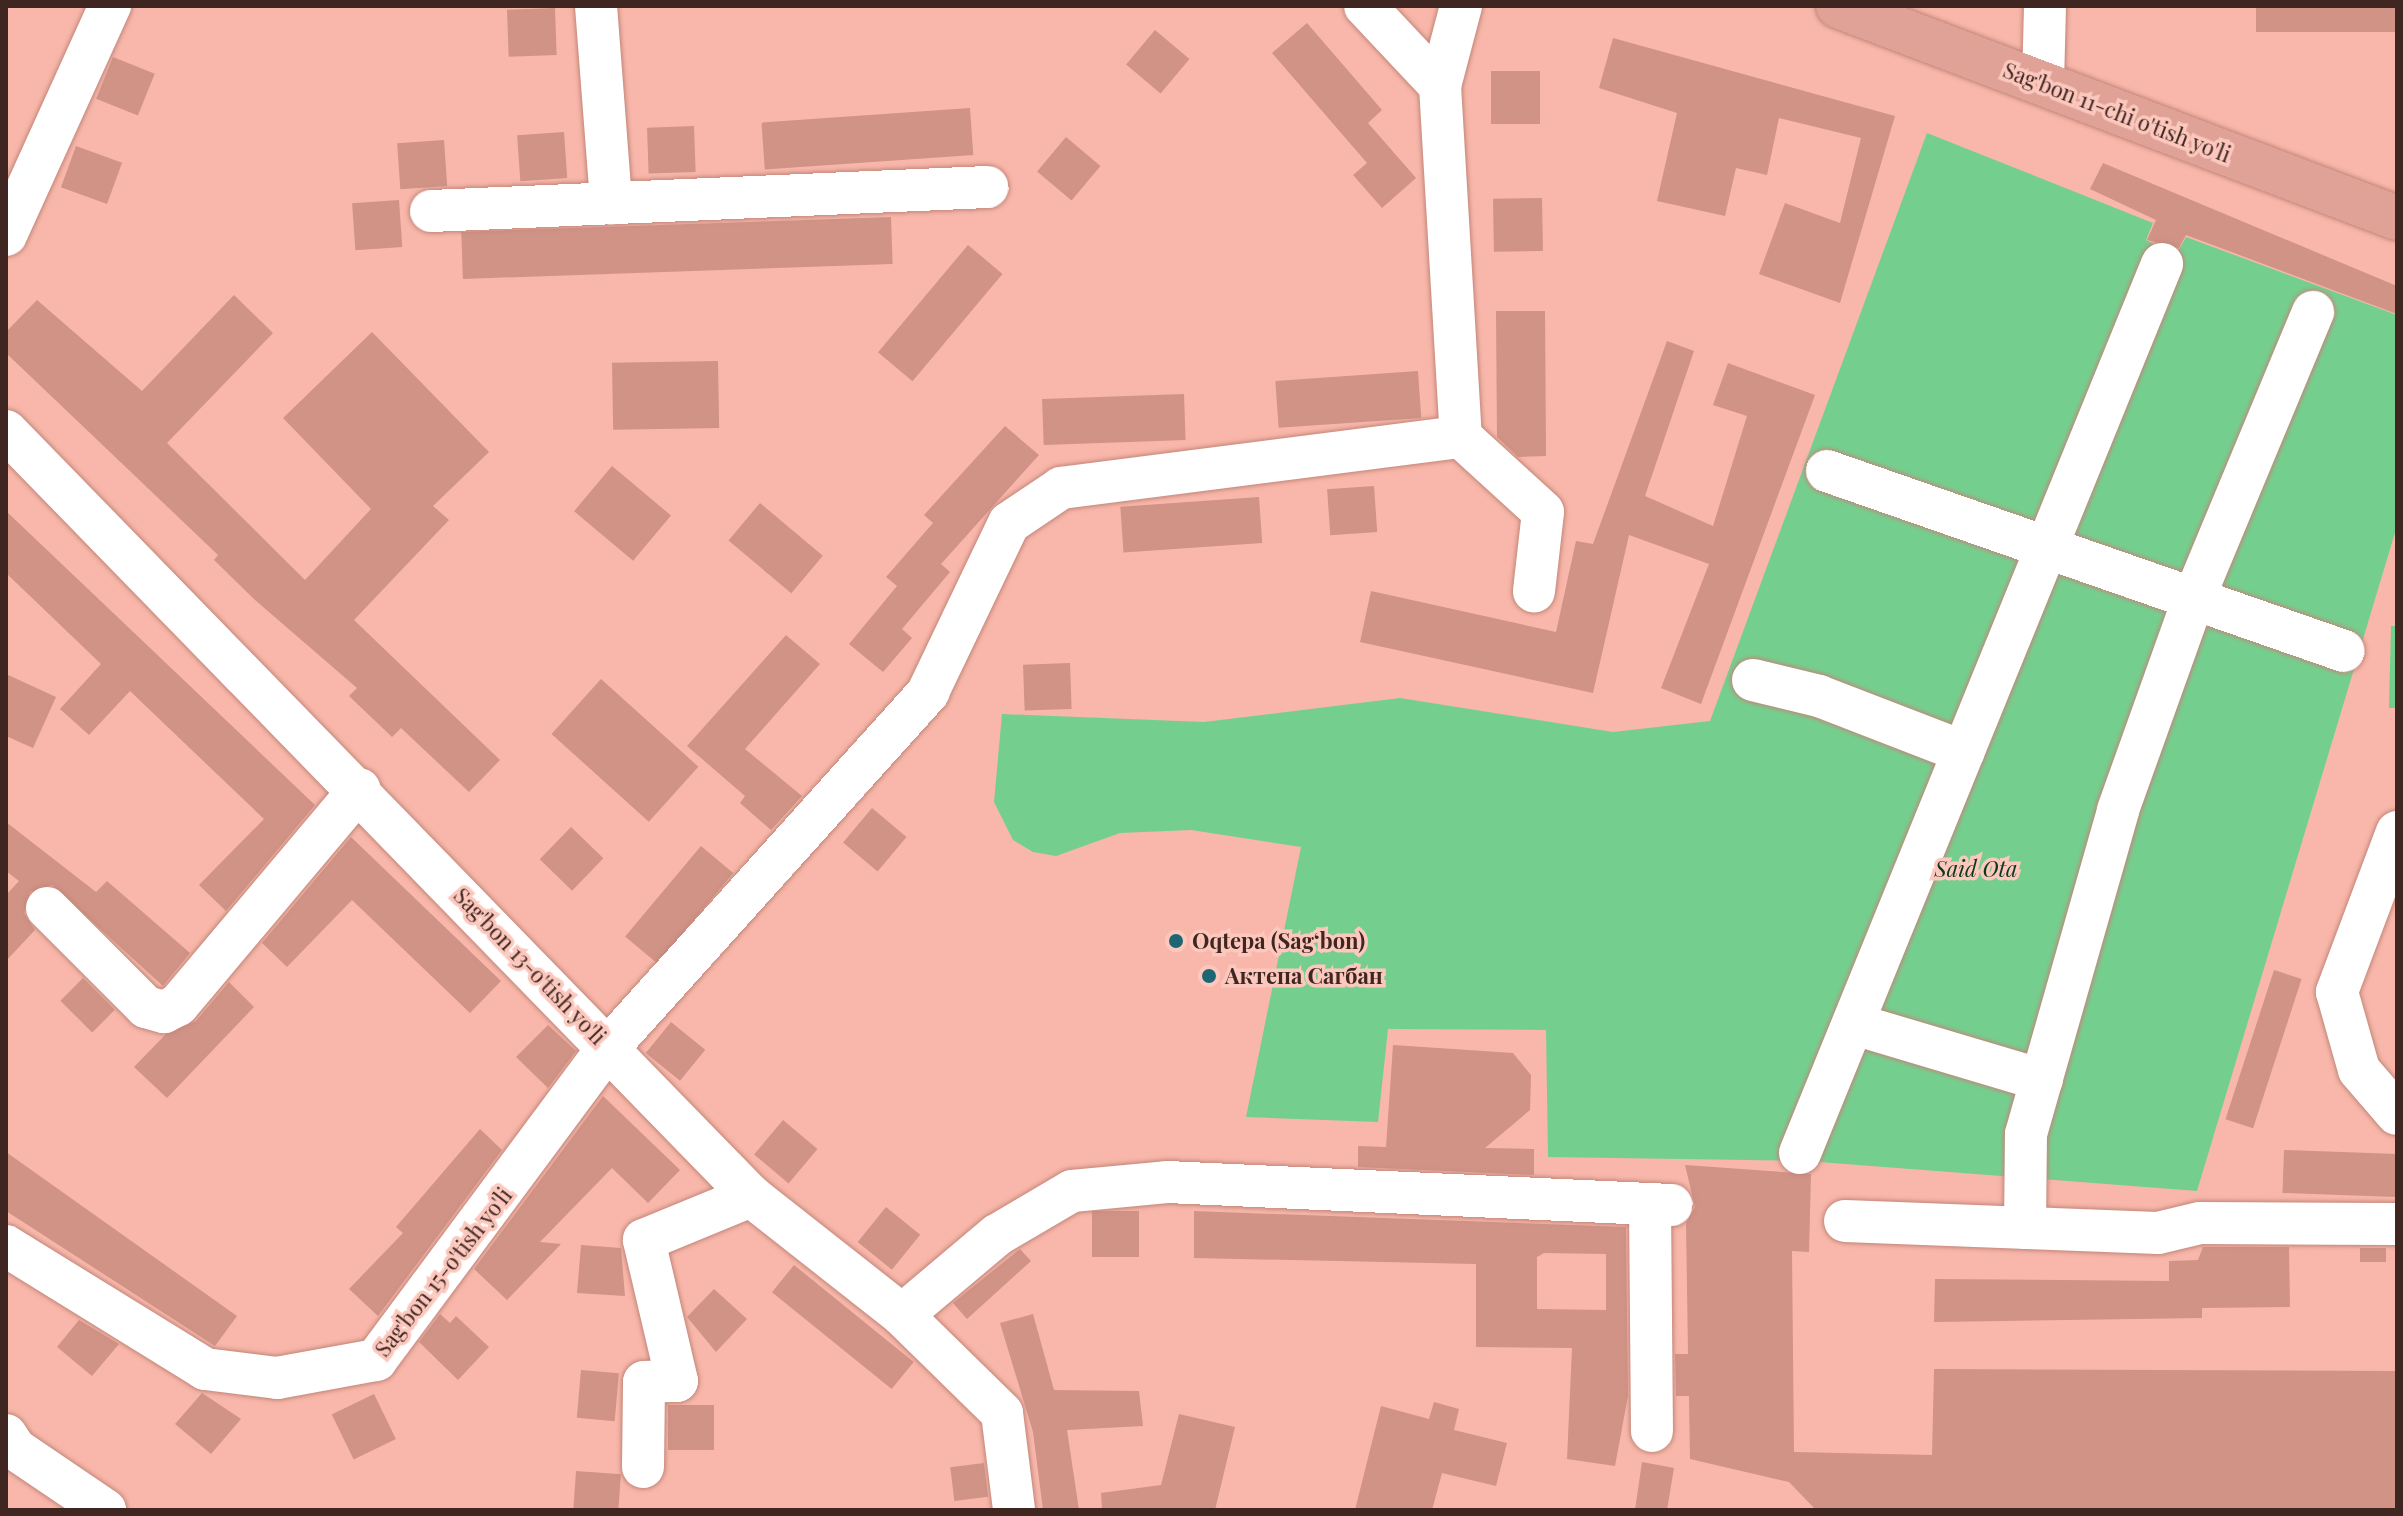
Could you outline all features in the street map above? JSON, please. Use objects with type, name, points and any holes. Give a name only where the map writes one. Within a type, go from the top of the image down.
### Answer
[{"type":"main road","name":"Sag'bon 11-chi o'tish yo'li","points":[[1838,6],[1879,14],[2043,83],[2397,218]]},
{"type":"street","points":[[6,235],[110,6]]},
{"type":"street","points":[[596,6],[611,203]]},
{"type":"street","points":[[1365,6],[1440,86]]},
{"type":"street","points":[[1461,6],[1440,86],[1461,437],[1543,512],[1534,591]]},
{"type":"street","points":[[2043,83],[2045,6]]},
{"type":"street","points":[[431,211],[987,187]]},
{"type":"street","points":[[1800,1153],[2162,264]]},
{"type":"street","points":[[2025,1228],[2026,1134],[2118,810],[2194,598],[2313,312]]},
{"type":"street","name":"Sag'bon 13-o'tish yo'li","points":[[6,431],[360,789],[751,1196],[902,1315],[1003,1414],[1014,1510]]},
{"type":"street","name":"Sag'bon 15-o'tish yo'li","points":[[6,1246],[205,1369],[277,1378],[376,1360],[608,1048],[928,692],[1009,523],[1061,488],[1461,437]]},
{"type":"street","points":[[1827,471],[2344,651]]},
{"type":"street","points":[[1753,680],[1819,696],[1964,752]]},
{"type":"street","points":[[47,908],[146,1007],[164,1012],[178,1005],[360,789]]},
{"type":"street","points":[[2397,832],[2337,992],[2359,1070],[2397,1114]]},
{"type":"street","points":[[1854,1024],[2042,1080]]},
{"type":"street","points":[[902,1315],[997,1235],[1072,1191],[1167,1182],[1660,1204],[1652,1431]]},
{"type":"street","points":[[643,1467],[644,1382],[677,1381],[644,1240],[751,1196]]},
{"type":"street","points":[[1845,1221],[2158,1233],[2200,1223],[2397,1224]]},
{"type":"street","points":[[6,1435],[105,1510]]},
{"type":"green space","name":"Said Ota","points":[[1927,133],[2153,223],[2146,240],[2176,255],[2186,237],[2397,315],[2397,526],[2197,1191],[1806,1161],[1548,1157],[1546,1030],[1388,1029],[1378,1122],[1246,1117],[1301,847],[1191,830],[1120,833],[1056,856],[1033,852],[1013,840],[994,802],[1002,714],[1204,722],[1400,698],[1613,732],[1710,721]]},
{"type":"green space","points":[[2391,626],[2397,626],[2397,708],[2389,708]]},
{"type":"building","points":[[2256,6],[2397,6],[2397,32],[2256,32]]},
{"type":"building","points":[[555,8],[557,55],[509,57],[507,10]]},
{"type":"building","points":[[1307,23],[1382,110],[1368,123],[1416,178],[1382,208],[1353,175],[1367,163],[1272,53]]},
{"type":"building","points":[[1155,30],[1189,59],[1161,93],[1126,64]]},
{"type":"building","points":[[1613,38],[1895,116],[1840,303],[1759,274],[1785,203],[1840,223],[1861,138],[1779,118],[1767,175],[1736,168],[1725,216],[1657,201],[1677,113],[1599,88]]},
{"type":"building","points":[[113,57],[155,74],[138,116],[96,99]]},
{"type":"building","points":[[1491,71],[1540,71],[1540,124],[1491,124]]},
{"type":"building","points":[[970,108],[973,155],[765,169],[762,123]]},
{"type":"building","points":[[694,126],[696,172],[649,174],[647,128]]},
{"type":"building","points":[[564,132],[567,178],[520,181],[517,135]]},
{"type":"building","points":[[1066,137],[1100,166],[1072,200],[1037,171]]},
{"type":"building","points":[[444,140],[447,186],[400,189],[397,143]]},
{"type":"building","points":[[76,146],[122,163],[107,204],[61,187]]},
{"type":"building","points":[[2103,163],[2397,286],[2397,314],[2186,235],[2179,248],[2147,240],[2156,220],[2090,189]]},
{"type":"building","points":[[1542,198],[1543,251],[1494,252],[1493,199]]},
{"type":"building","points":[[399,200],[402,247],[355,250],[352,203]]},
{"type":"building","points":[[891,217],[893,264],[463,279],[461,232]]},
{"type":"building","points":[[968,245],[1002,274],[912,381],[878,352]]},
{"type":"building","points":[[234,295],[273,333],[167,443],[305,580],[371,509],[283,418],[372,332],[489,452],[433,506],[449,520],[354,620],[500,760],[469,792],[401,728],[392,737],[349,696],[357,688],[255,600],[214,560],[218,555],[6,353],[6,332],[37,300],[142,391]]},
{"type":"building","points":[[1496,311],[1545,311],[1546,456],[1518,457],[1497,437]]},
{"type":"building","points":[[1667,341],[1694,351],[1645,496],[1713,526],[1747,416],[1713,405],[1728,363],[1815,395],[1701,704],[1661,688],[1709,564],[1629,535],[1593,693],[1360,642],[1371,591],[1556,632],[1576,541],[1593,544]]},
{"type":"building","points":[[718,361],[719,428],[613,430],[612,363]]},
{"type":"building","points":[[1418,371],[1421,418],[1279,428],[1275,381]]},
{"type":"building","points":[[1184,394],[1186,440],[1044,445],[1042,399]]},
{"type":"building","points":[[1005,426],[1039,455],[941,564],[950,572],[902,629],[912,638],[883,672],[849,644],[897,586],[886,577],[933,523],[924,515]]},
{"type":"building","points":[[612,466],[671,515],[633,561],[574,511]]},
{"type":"building","points":[[1374,486],[1377,532],[1330,535],[1327,489]]},
{"type":"building","points":[[1259,497],[1262,543],[1124,553],[1120,507]]},
{"type":"building","points":[[760,503],[823,556],[791,593],[729,541]]},
{"type":"building","points":[[6,511],[315,805],[226,911],[199,885],[264,819],[130,691],[89,735],[60,709],[101,664],[6,573]]},
{"type":"building","points":[[786,635],[820,664],[745,749],[802,796],[771,830],[740,803],[745,796],[687,746]]},
{"type":"building","points":[[1070,663],[1072,709],[1025,711],[1023,665]]},
{"type":"building","points":[[6,674],[56,697],[33,748],[6,736]]},
{"type":"building","points":[[601,679],[698,767],[649,822],[551,734]]},
{"type":"building","points":[[872,808],[906,837],[878,871],[843,842]]},
{"type":"building","points":[[6,822],[96,892],[107,881],[190,953],[163,986],[52,885],[30,892],[24,913],[35,930],[6,961],[6,895],[19,881],[6,871]]},
{"type":"building","points":[[571,827],[603,858],[572,891],[540,859]]},
{"type":"building","points":[[351,837],[501,981],[470,1013],[352,900],[287,967],[262,943]]},
{"type":"building","points":[[701,846],[733,873],[657,963],[625,936]]},
{"type":"building","points":[[2274,970],[2302,979],[2253,1128],[2225,1119]]},
{"type":"building","points":[[83,978],[115,1010],[92,1032],[60,1001]]},
{"type":"building","points":[[229,982],[254,1007],[167,1098],[134,1067],[166,1034],[196,1021]]},
{"type":"building","points":[[671,1022],[705,1050],[680,1081],[646,1053]]},
{"type":"building","points":[[548,1025],[576,1051],[548,1088],[516,1057]]},
{"type":"building","points":[[1393,1045],[1513,1053],[1531,1075],[1530,1110],[1485,1148],[1534,1149],[1534,1175],[1358,1167],[1358,1146],[1386,1147]]},
{"type":"building","points":[[603,1096],[680,1170],[648,1203],[612,1168],[540,1242],[561,1244],[507,1300],[474,1269]]},
{"type":"building","points":[[783,1120],[817,1149],[789,1183],[754,1154]]},
{"type":"building","points":[[480,1129],[502,1150],[378,1316],[349,1289],[403,1233],[396,1227]]},
{"type":"building","points":[[2284,1150],[2397,1154],[2395,1197],[2282,1193]]},
{"type":"building","points":[[6,1152],[237,1316],[215,1346],[6,1211]]},
{"type":"building","points":[[1685,1165],[1811,1174],[1809,1252],[1792,1251],[1794,1452],[1932,1455],[1934,1369],[2397,1371],[2397,1510],[1816,1510],[1789,1482],[1690,1459],[1689,1396],[1676,1396],[1675,1354],[1688,1354],[1686,1223],[1695,1207]]},
{"type":"building","points":[[886,1207],[920,1235],[892,1270],[858,1242]]},
{"type":"building","points":[[1092,1211],[1139,1211],[1139,1257],[1092,1257]]},
{"type":"building","points":[[1194,1211],[1626,1227],[1628,1396],[1615,1466],[1567,1459],[1572,1348],[1476,1347],[1476,1264],[1194,1258]],"holes":[[[1544,1253],[1606,1254],[1606,1310],[1537,1309],[1537,1257]]]},
{"type":"building","points":[[581,1245],[621,1248],[625,1296],[577,1293]]},
{"type":"building","points":[[2203,1247],[2289,1247],[2290,1307],[2202,1308],[2202,1318],[1934,1322],[1935,1279],[2169,1281],[2169,1261],[2198,1260]]},
{"type":"building","points":[[2360,1248],[2386,1248],[2386,1262],[2360,1262]]},
{"type":"building","points":[[1020,1249],[1031,1261],[967,1319],[953,1303]]},
{"type":"building","points":[[794,1265],[914,1362],[892,1389],[772,1292]]},
{"type":"building","points":[[714,1289],[747,1319],[716,1352],[687,1317]]},
{"type":"building","points":[[440,1314],[450,1323],[456,1316],[489,1347],[458,1380],[419,1342]]},
{"type":"building","points":[[1033,1314],[1054,1390],[1139,1391],[1143,1426],[1067,1430],[1079,1510],[1043,1510],[1033,1432],[1000,1323]]},
{"type":"building","points":[[79,1320],[119,1344],[92,1376],[57,1347]]},
{"type":"building","points":[[581,1370],[619,1373],[615,1421],[577,1418]]},
{"type":"building","points":[[202,1393],[241,1419],[211,1454],[175,1424]]},
{"type":"building","points":[[374,1394],[396,1439],[354,1460],[332,1415]]},
{"type":"building","points":[[1434,1402],[1459,1409],[1454,1430],[1507,1443],[1496,1486],[1442,1473],[1432,1510],[1355,1510],[1381,1406],[1429,1419]]},
{"type":"building","points":[[668,1405],[714,1405],[714,1450],[668,1450]]},
{"type":"building","points":[[1179,1414],[1235,1427],[1215,1510],[1102,1510],[1101,1493],[1161,1485]]},
{"type":"building","points":[[1642,1462],[1674,1468],[1667,1510],[1635,1510]]},
{"type":"building","points":[[984,1463],[988,1497],[954,1501],[950,1467]]},
{"type":"building","points":[[576,1471],[621,1474],[618,1510],[573,1510]]},
{"type":"place","name":"Oqtepa (Sagʻbon)","points":[[1176,941]]},
{"type":"place","name":"Актепа Сагбан","points":[[1209,976]]}]
